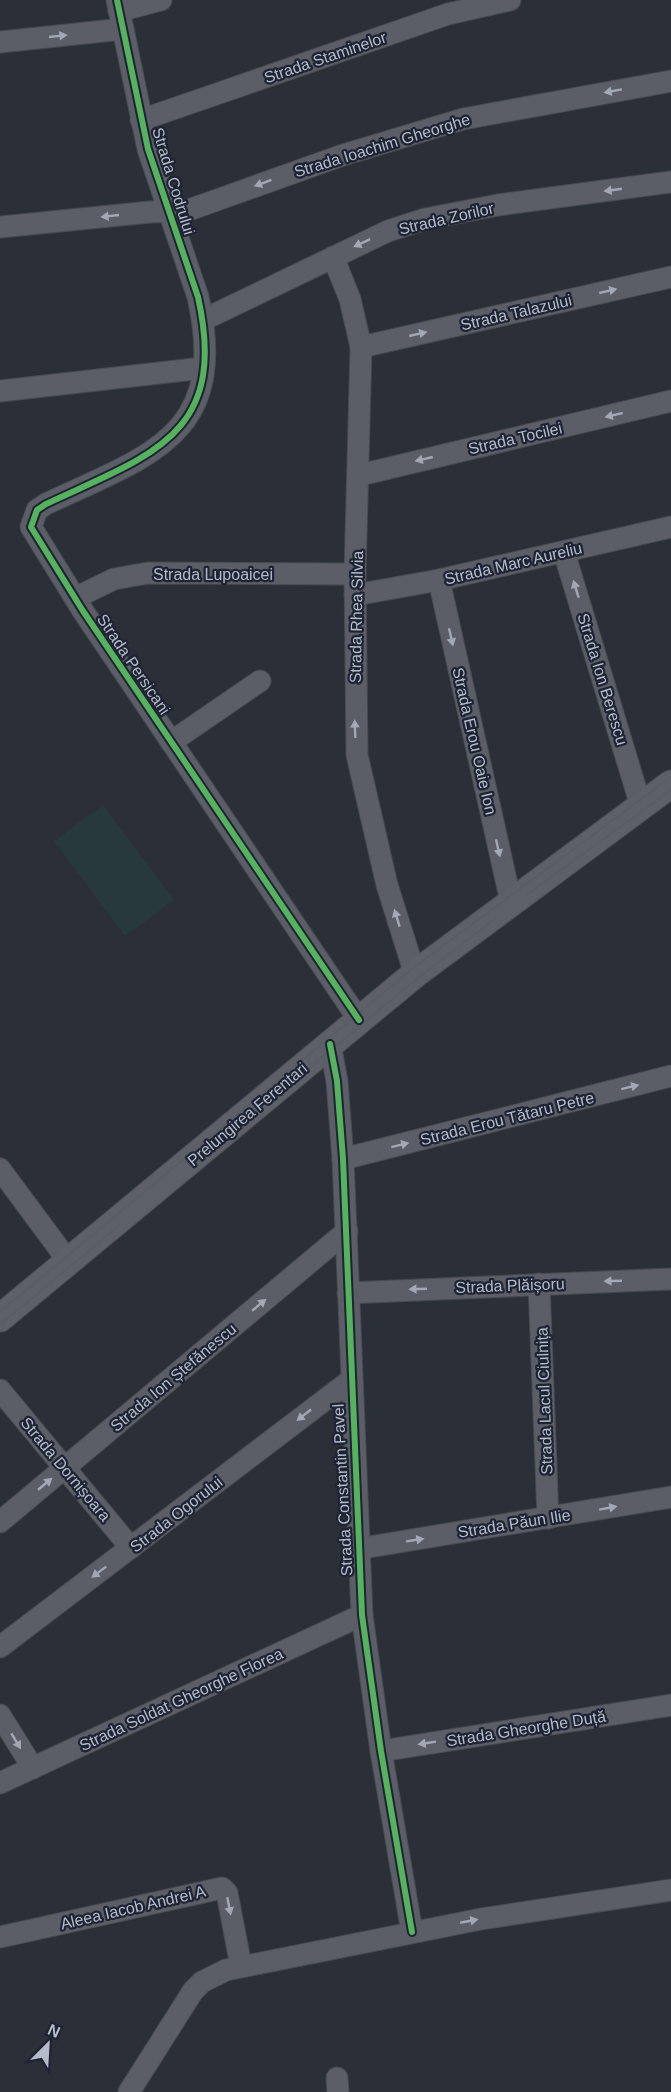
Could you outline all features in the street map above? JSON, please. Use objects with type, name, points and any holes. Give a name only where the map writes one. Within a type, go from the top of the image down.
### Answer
[{"type":"main road","name":"Prelungirea Ferentari","points":[[0,1318],[415,974],[671,784]]},
{"type":"street","points":[[0,42],[120,13],[161,0]]},
{"type":"street","name":"Strada Staminelor","points":[[141,120],[446,7],[510,0]]},
{"type":"street","name":"Strada Codrului","points":[[120,13],[141,120],[203,320],[203,368]]},
{"type":"street","name":"Strada Ioachim Gheorghe","points":[[0,227],[186,211],[354,151],[463,119],[671,81]]},
{"type":"street","name":"Strada Zorilor","points":[[203,320],[388,231],[452,213],[671,182]]},
{"type":"street","name":"Strada Rhea Silvia","points":[[333,257],[350,299],[361,347],[360,475],[355,574],[357,755],[387,885],[415,974]]},
{"type":"street","name":"Strada Talazului","points":[[361,347],[671,277]]},
{"type":"street","points":[[0,391],[203,368]]},
{"type":"street","name":"Strada Persicani","points":[[203,368],[193,406],[184,422],[161,446],[147,456],[46,504],[33,518],[34,535],[359,1020]]},
{"type":"street","name":"Strada Tocilei","points":[[360,475],[671,401]]},
{"type":"street","name":"Strada Marc Aureliu","points":[[355,595],[438,580],[671,527]]},
{"type":"street","name":"Strada Ion Berescu","points":[[564,552],[641,806]]},
{"type":"street","name":"Strada Lupoaicei","points":[[75,598],[114,579],[148,573],[355,574]]},
{"type":"street","name":"Strada Erou Oaie Ion","points":[[438,580],[511,902]]},
{"type":"street","points":[[171,742],[260,681]]},
{"type":"street","name":"Strada Constantin Pavel","points":[[330,1044],[337,1081],[343,1159],[357,1549],[362,1615],[381,1751],[412,1932]]},
{"type":"street","name":"Strada Erou Tătaru Petre","points":[[343,1159],[671,1076]]},
{"type":"street","points":[[0,1169],[69,1262]]},
{"type":"street","name":"Strada Ion Ștefănescu","points":[[0,1522],[346,1231]]},
{"type":"street","name":"Strada Plăișoru","points":[[348,1293],[671,1279]]},
{"type":"street","name":"Strada Lacul Ciulnița","points":[[539,1284],[548,1518]]},
{"type":"street","name":"Strada Ogorului","points":[[0,1647],[351,1380]]},
{"type":"street","name":"Strada Dornișoara","points":[[0,1390],[131,1548]]},
{"type":"street","name":"Strada Păun Ilie","points":[[357,1549],[671,1497]]},
{"type":"street","name":"Strada Soldat Gheorghe Florea","points":[[0,1783],[362,1615]]},
{"type":"street","name":"Strada Gheorghe Duță","points":[[381,1751],[671,1705]]},
{"type":"street","points":[[0,1714],[33,1767]]},
{"type":"street","name":"Aleea Iacob Andrei A","points":[[0,1937],[222,1888],[226,1893],[241,1966]]},
{"type":"street","points":[[129,2092],[193,1991],[213,1975],[241,1966],[412,1932],[671,1890]]},
{"type":"shaded area","points":[[103,805],[174,900],[125,936],[54,841]]},
{"type":"tram line","points":[[0,1312],[413,968],[671,777]]},
{"type":"tram line","points":[[525,896],[671,790]]},
{"type":"tram line","points":[[221,1141],[418,978],[496,918]]},
{"type":"tram line","points":[[0,1325],[120,1225]]},
{"type":"cycle path","points":[[117,0],[148,149],[198,297],[205,344],[202,381],[191,411],[173,434],[148,454],[118,471],[46,504],[37,510],[31,527],[83,611],[359,1020]]},
{"type":"cycle path","points":[[330,1044],[337,1081],[343,1159],[362,1615],[381,1751],[412,1932]]}]
